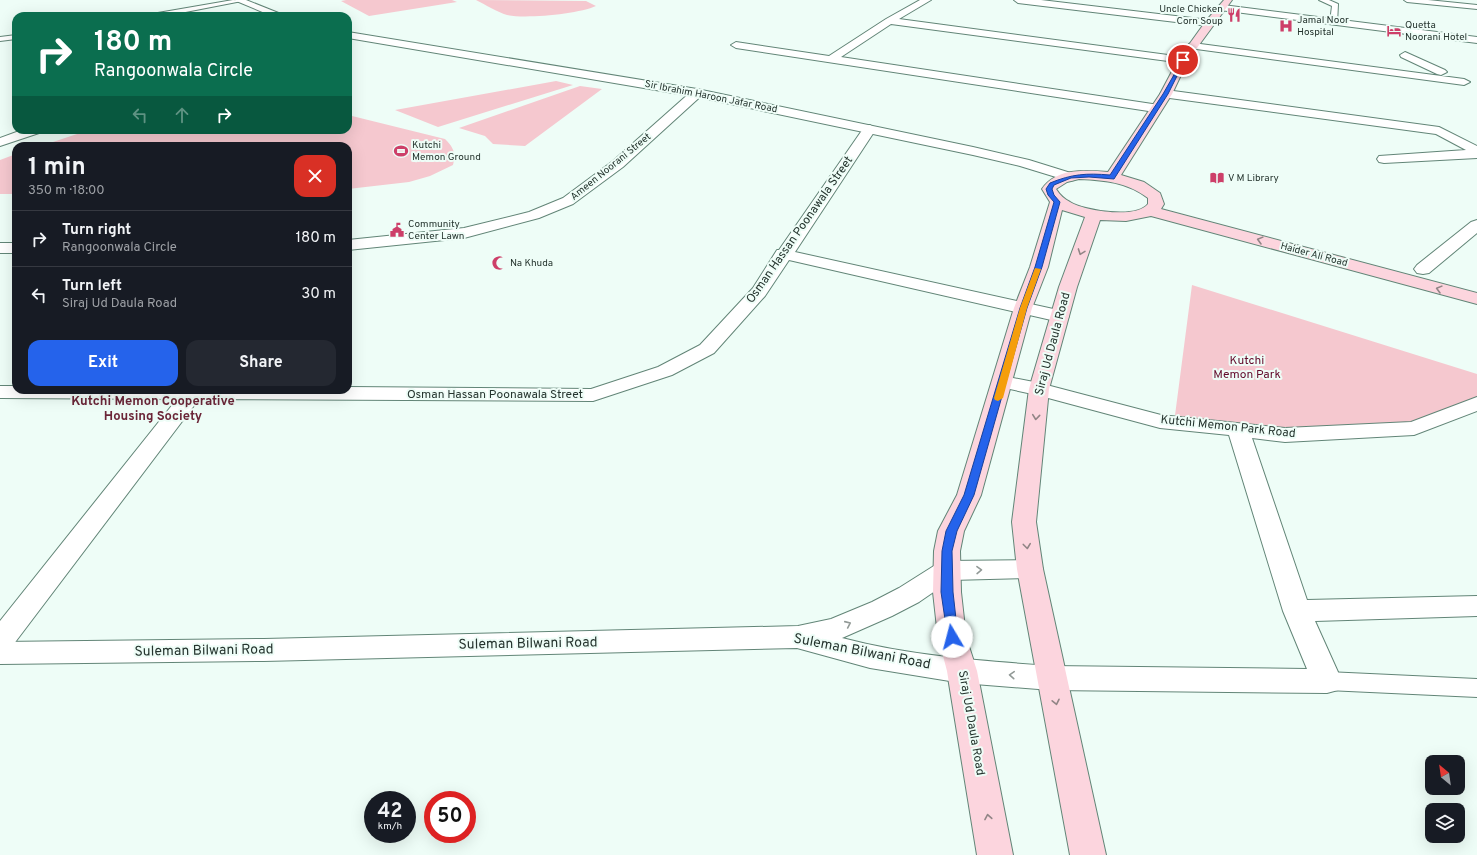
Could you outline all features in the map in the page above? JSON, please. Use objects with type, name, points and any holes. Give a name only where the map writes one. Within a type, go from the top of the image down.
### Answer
[{"type":"main road","points":[[1112,177],[1155,108],[1166,94],[1183,60],[1209,23],[1225,4]]},
{"type":"main road","points":[[1153,203],[1138,185],[1112,177],[1089,175],[1070,177],[1052,184],[1049,189],[1051,195],[1057,202],[1073,210],[1094,215],[1128,217],[1153,203],[1185,204]]},
{"type":"main road","name":"Siraj Ud Daula Road","points":[[995,855],[962,671],[952,637],[946,571],[947,551],[951,531],[969,495],[1003,382],[1023,308],[1038,267],[1057,202]]},
{"type":"main road","name":"Haider Ali Road","points":[[1153,203],[1477,300]]},
{"type":"main road","name":"Siraj Ud Daula Road","points":[[1088,855],[1030,569],[1024,522],[1039,389],[1068,287],[1094,215]]},
{"type":"main road","name":"Haider Ali Road","points":[[1262,225],[1477,284]]},
{"type":"street","points":[[238,0],[270,12]]},
{"type":"street","points":[[831,59],[889,21],[927,0]]},
{"type":"street","points":[[1018,0],[1209,23]]},
{"type":"street","points":[[1225,4],[1334,22],[1477,40]]},
{"type":"street","points":[[889,21],[1183,60]]},
{"type":"street","name":"Sir Ibrahim Haroon Jafar Road","points":[[352,37],[697,93],[1024,163],[1070,177]]},
{"type":"street","points":[[736,45],[1155,108]]},
{"type":"street","points":[[1193,46],[1464,82],[1405,55]]},
{"type":"street","name":"Ameen Noorani Street","points":[[352,245],[464,233],[534,215],[568,201],[618,164],[697,93]]},
{"type":"street","points":[[1166,94],[1439,131],[1477,152]]},
{"type":"street","name":"Osman Hassan Poonawala Street","points":[[352,393],[593,395],[665,371],[707,349],[759,292],[870,129]]},
{"type":"street","points":[[0,142],[23,134]]},
{"type":"street","points":[[1384,159],[1477,152]]},
{"type":"street","points":[[1423,269],[1477,225]]},
{"type":"street","points":[[0,248],[12,248]]},
{"type":"street","points":[[784,254],[1060,316]]},
{"type":"street","name":"Kutchi Memon Park Road","points":[[1003,382],[1039,389],[1160,421],[1285,435],[1414,428],[1477,403]]},
{"type":"street","name":"Osman Hassan Poonawala Street","points":[[0,392],[12,392]]},
{"type":"street","points":[[0,641],[181,394]]},
{"type":"street","points":[[1238,430],[1296,611],[1327,681]]},
{"type":"street","points":[[797,637],[836,629],[849,624],[909,595],[946,571],[1030,569]]},
{"type":"street","points":[[1296,611],[1477,606]]},
{"type":"street","name":"Suleman Bilwani Road","points":[[0,653],[264,650],[797,637],[870,657],[962,671],[1051,678],[1327,681]]},
{"type":"lane","points":[[174,12],[238,0]]},
{"type":"lane","points":[[1322,0],[1336,5],[1334,22]]},
{"type":"lane","points":[[1407,0],[1477,7]]},
{"type":"lane","points":[[0,39],[12,38]]},
{"type":"lane","points":[[1327,681],[1477,688]]},
{"type":"green space","points":[[452,0],[457,2],[369,16],[341,1]]},
{"type":"green space","points":[[476,0],[586,1],[596,6],[565,13],[539,16],[515,16],[503,14]]},
{"type":"green space","points":[[556,81],[573,85],[438,127],[395,110]]},
{"type":"green space","points":[[580,86],[602,89],[525,146],[493,144],[485,136],[459,128]]},
{"type":"green space","name":"Kutchi Memon Ground","points":[[352,116],[445,139],[454,151],[454,157],[453,165],[430,176],[409,182],[352,189],[352,142],[53,142],[77,134],[352,134]]},
{"type":"green space","points":[[12,156],[12,194],[0,194],[0,160]]},
{"type":"green space","name":"Kutchi Memon Park","points":[[1192,285],[1477,374],[1477,403],[1414,428],[1285,435],[1174,423]]},
{"type":"slow traffic","points":[[998,398],[1023,308],[1038,269]]},
{"type":"place","name":"Uncle Chicken Corn Soup","points":[[1234,15]]},
{"type":"place","name":"Jamal Noor Hospital","points":[[1286,26]]},
{"type":"place","name":"Quetta Noorani Hotel","points":[[1394,31]]},
{"type":"place","name":"Kutchi Memon Ground","points":[[401,151]]},
{"type":"place","name":"V M Library","points":[[1217,178]]},
{"type":"place","name":"Community Center Lawn","points":[[397,230]]},
{"type":"place","name":"Na Khuda","points":[[499,263]]},
{"type":"district","name":"Kutchi Memon Cooperative Housing Society","points":[[153,410]]},
{"type":"route","points":[[952,637],[946,571],[947,551],[951,531],[969,495],[1003,382],[1023,308],[1038,267],[1057,202],[1051,195],[1049,189],[1052,184],[1059,180],[1079,175],[1112,177],[1155,108],[1166,94],[1183,60]]}]
